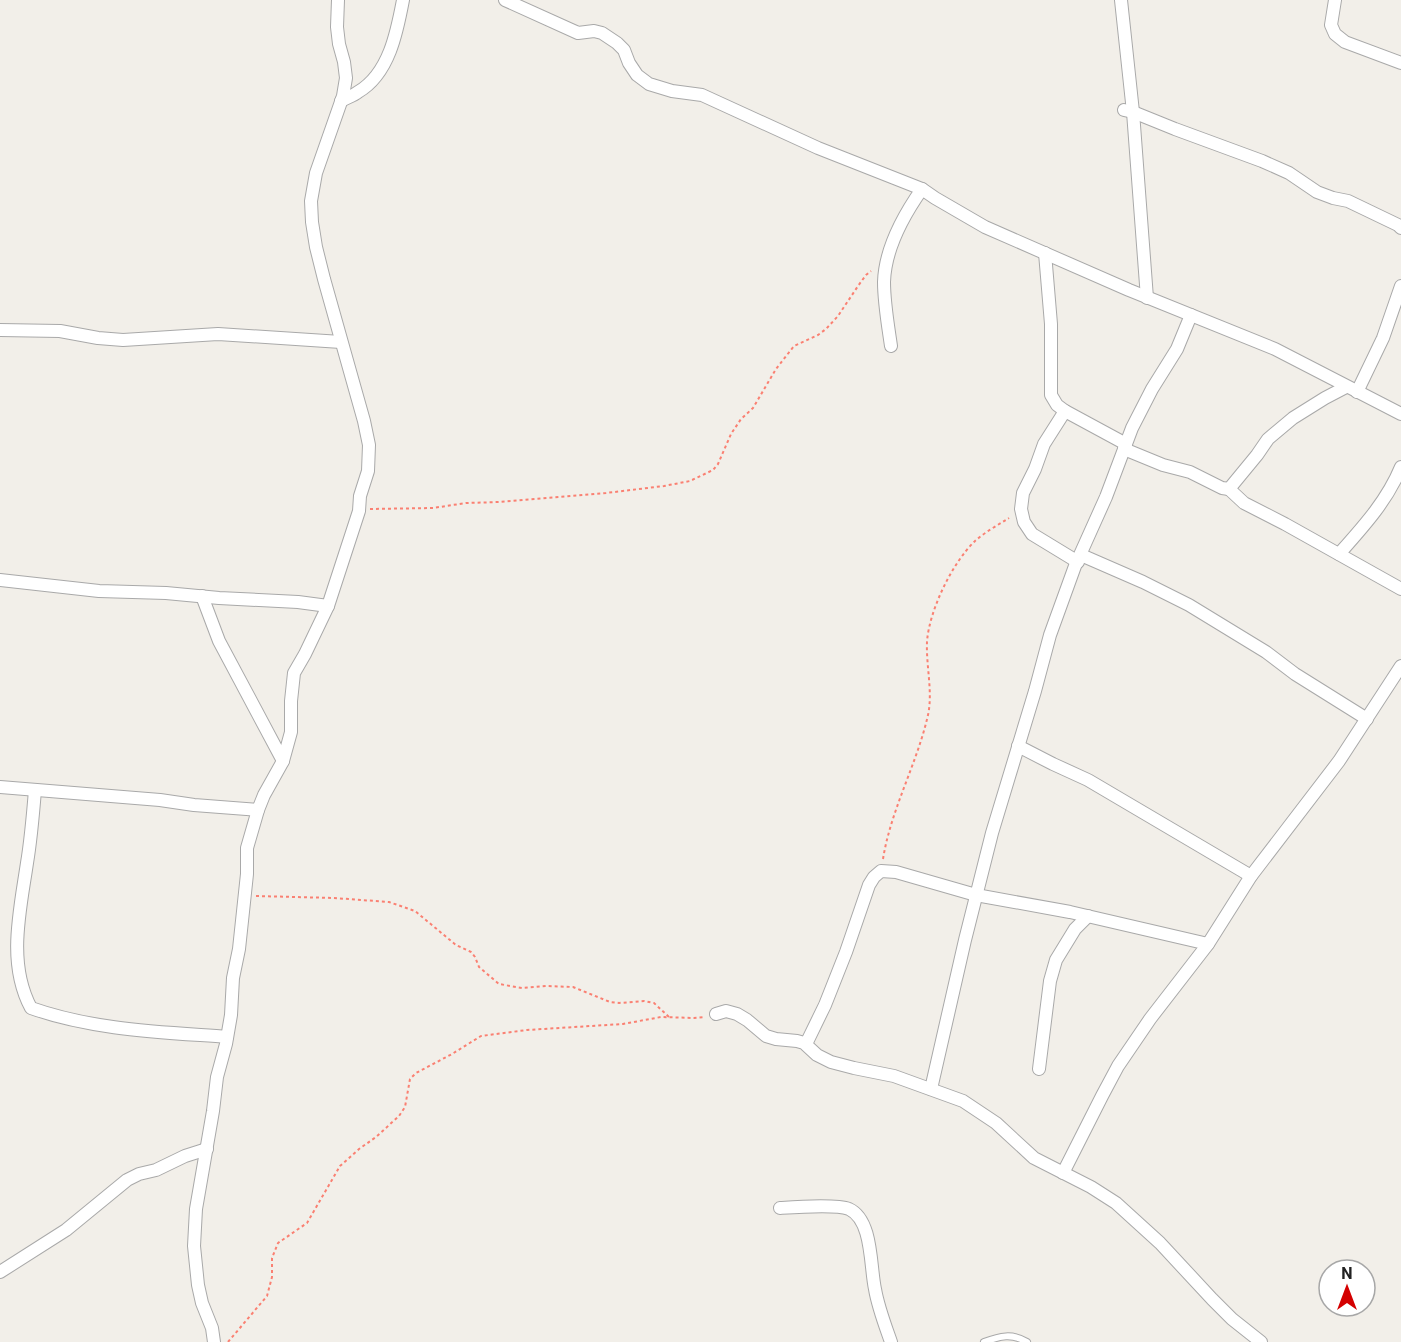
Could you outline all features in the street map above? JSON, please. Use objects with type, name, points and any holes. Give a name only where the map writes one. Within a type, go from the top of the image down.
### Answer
[{"type":"street","points":[[214,1342],[212,1328],[198,1285],[194,1246],[196,1209],[217,1077],[231,1015],[248,848],[258,810],[283,761],[291,732],[294,673],[328,606],[359,511],[360,496],[368,471],[369,445],[364,421],[316,247],[312,222],[311,201],[316,173],[341,101],[346,78],[337,27],[338,0]]},
{"type":"street","points":[[341,101],[360,92],[377,75],[393,45],[403,0]]},
{"type":"street","points":[[505,0],[578,33],[587,31],[602,33],[624,50],[637,75],[649,84],[672,91],[702,95],[818,148],[922,189],[985,227],[1147,298],[1275,349],[1401,414]]},
{"type":"street","points":[[1121,0],[1147,298]]},
{"type":"street","points":[[1335,0],[1331,26],[1335,34],[1345,42],[1401,63]]},
{"type":"street","points":[[1129,112],[1262,161],[1289,173],[1317,192],[1348,201],[1401,228]]},
{"type":"street","points":[[891,346],[884,283],[886,264],[889,251],[904,218],[922,189]]},
{"type":"street","points":[[1045,253],[1051,324],[1051,395],[1057,405],[1125,446],[1163,465],[1190,472],[1228,489],[1244,503],[1401,589]]},
{"type":"street","points":[[1228,489],[1268,439],[1293,418],[1325,398],[1352,390],[1383,338],[1401,286]]},
{"type":"street","points":[[931,1089],[992,833],[1050,635],[1132,428],[1152,389],[1177,349],[1191,315]]},
{"type":"street","points":[[0,330],[60,331],[123,340],[218,334],[341,342]]},
{"type":"street","points":[[1065,411],[1044,444],[1023,493],[1021,509],[1024,522],[1032,534],[1079,558],[1143,582],[1190,604],[1266,652],[1295,674],[1367,718]]},
{"type":"street","points":[[1340,554],[1386,497],[1401,467]]},
{"type":"street","points":[[0,580],[99,591],[166,593],[328,606]]},
{"type":"street","points":[[202,596],[219,641],[283,761]]},
{"type":"street","points":[[1063,1173],[1118,1066],[1150,1019],[1208,944],[1251,876],[1339,761],[1401,666]]},
{"type":"street","points":[[1018,746],[1088,780],[1251,876]]},
{"type":"street","points":[[0,788],[258,810]]},
{"type":"street","points":[[35,790],[17,936],[19,974],[24,994],[31,1008],[102,1026],[227,1037]]},
{"type":"street","points":[[806,1044],[825,1005],[869,885],[881,871],[896,872],[976,895],[1088,916],[1208,944]]},
{"type":"street","points":[[1039,1069],[1050,981],[1056,960],[1075,929],[1088,916]]},
{"type":"street","points":[[716,1014],[726,1011],[737,1014],[766,1036],[806,1044],[831,1062],[894,1076],[963,1101],[996,1123],[1034,1158],[1091,1187],[1116,1203],[1160,1243],[1232,1319],[1261,1342]]},
{"type":"street","points":[[0,1272],[66,1230],[127,1180],[207,1149]]},
{"type":"street","points":[[780,1208],[822,1206],[848,1209],[859,1216],[867,1232],[875,1290],[892,1341]]},
{"type":"lane","points":[[984,1342],[1003,1335],[1027,1342]]},
{"type":"path","points":[[359,511],[376,508],[433,508],[466,503],[606,493],[690,481],[713,470],[718,464],[731,434],[741,419],[753,408],[776,369],[794,346],[826,329],[838,316],[866,275],[886,264]]},
{"type":"path","points":[[881,871],[886,841],[928,713],[927,641],[940,592],[958,563],[975,542],[1021,509]]},
{"type":"path","points":[[244,896],[389,902],[415,911],[456,945],[471,952],[479,967],[499,984],[522,988],[573,987],[610,1002],[654,1003],[670,1017]]},
{"type":"path","points":[[228,1342],[267,1296],[272,1277],[272,1258],[278,1243],[307,1223],[340,1166],[399,1116],[405,1107],[410,1079],[416,1073],[481,1036],[527,1030],[623,1024],[661,1017],[694,1018],[716,1014]]}]
